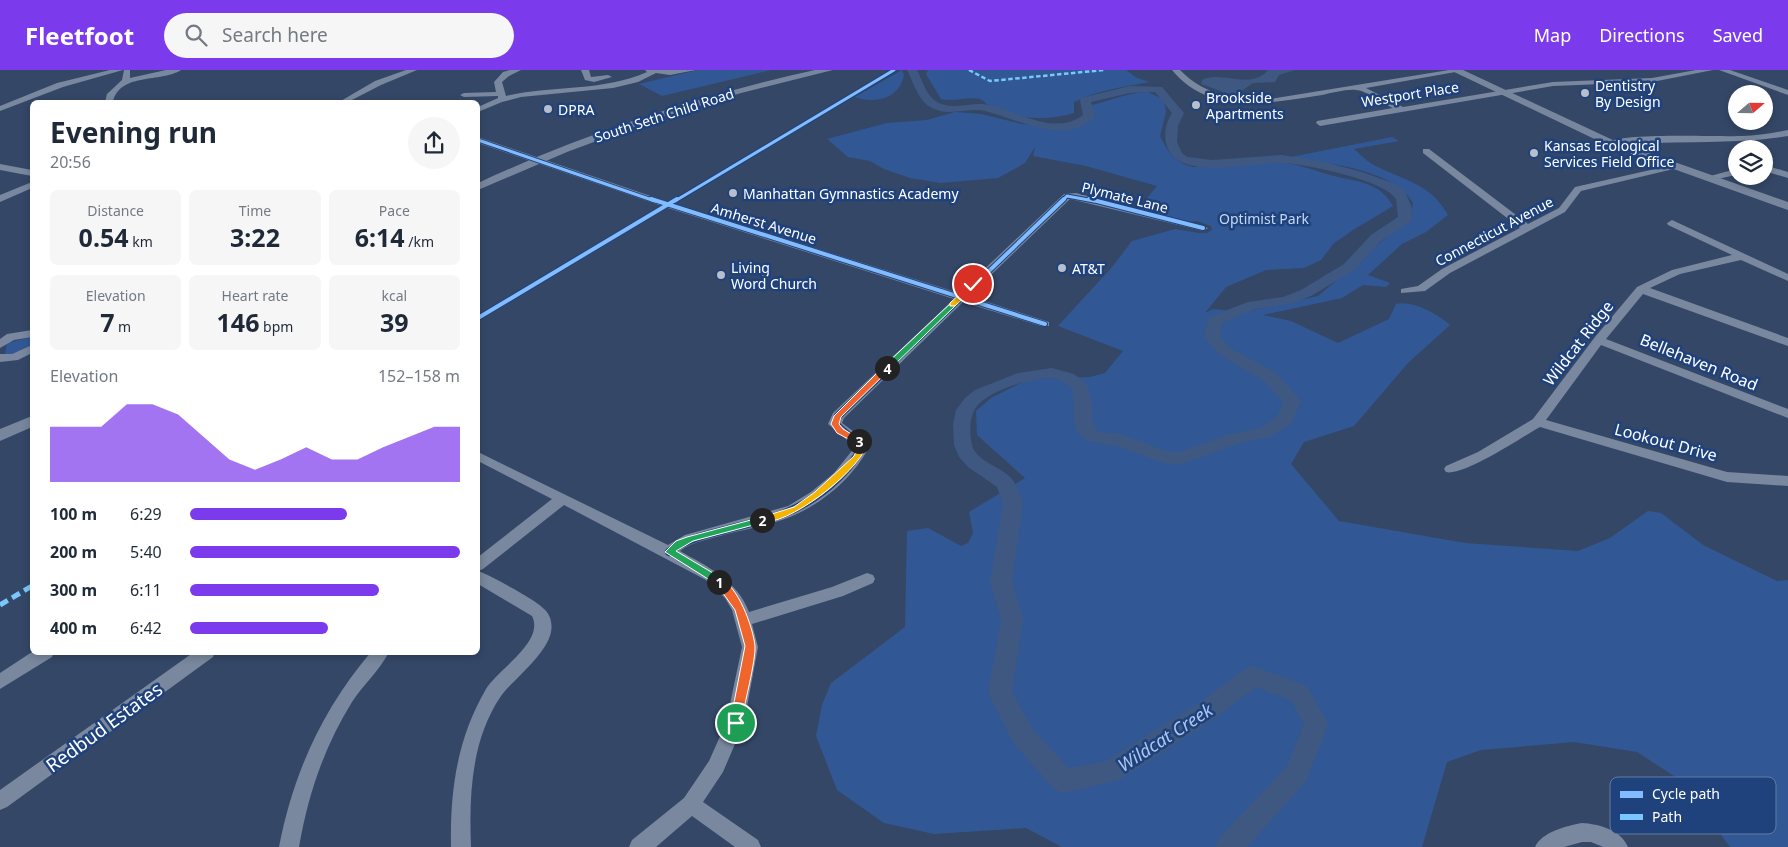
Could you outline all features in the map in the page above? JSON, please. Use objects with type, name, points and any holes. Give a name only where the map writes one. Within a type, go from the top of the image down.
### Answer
[{"type":"main road","name":"South Seth Child Road","points":[[480,186],[535,160],[630,123],[688,104],[778,80],[828,70]]},
{"type":"main road","points":[[1456,71],[1611,143],[1788,206]]},
{"type":"main road","points":[[0,436],[30,422]]},
{"type":"street","points":[[0,109],[60,85],[119,70]]},
{"type":"street","points":[[109,100],[110,96],[126,81],[128,75],[126,70]]},
{"type":"street","points":[[126,81],[178,70]]},
{"type":"street","points":[[347,100],[378,83],[413,70]]},
{"type":"street","points":[[501,96],[498,82],[506,74],[517,70]]},
{"type":"street","points":[[585,70],[588,78],[594,80],[643,70]]},
{"type":"street","points":[[464,95],[501,96],[598,88],[637,79],[654,70],[680,73],[692,70]]},
{"type":"street","points":[[1176,70],[1186,83],[1196,90],[1232,100],[1270,101],[1456,71]]},
{"type":"street","name":"Westport Place","points":[[1320,123],[1569,82],[1652,80],[1709,70]]},
{"type":"street","points":[[1723,70],[1788,93]]},
{"type":"street","points":[[1358,87],[1401,109]]},
{"type":"street","points":[[480,109],[501,96]]},
{"type":"street","points":[[1611,143],[1632,140],[1758,139],[1788,133]]},
{"type":"street","points":[[1772,136],[1788,142]]},
{"type":"street","name":"Amherst Avenue","points":[[480,141],[1045,324]]},
{"type":"street","points":[[1426,151],[1527,228]]},
{"type":"street","points":[[0,167],[30,173]]},
{"type":"street","name":"Connecticut Avenue","points":[[1405,291],[1421,290],[1446,271],[1569,204],[1578,189],[1677,167]]},
{"type":"street","points":[[1773,171],[1788,175]]},
{"type":"street","points":[[1708,178],[1728,174]]},
{"type":"street","points":[[0,199],[30,186]]},
{"type":"street","name":"Plymate Lane","points":[[961,296],[1067,196],[1076,196],[1203,228]]},
{"type":"street","points":[[1672,223],[1740,257],[1788,278]]},
{"type":"street","name":"Wildcat Ridge","points":[[1451,469],[1483,455],[1538,422],[1599,340],[1641,289],[1660,278],[1740,257]]},
{"type":"street","points":[[1641,289],[1788,342]]},
{"type":"street","points":[[669,552],[679,544],[690,539],[797,509],[818,494],[858,457],[862,447],[859,441],[840,431],[835,424],[838,416],[961,296]]},
{"type":"street","points":[[0,344],[11,337],[30,334]]},
{"type":"street","name":"Bellehaven Road","points":[[1599,340],[1788,414]]},
{"type":"street","points":[[0,358],[14,356],[30,350]]},
{"type":"street","name":"Lookout Drive","points":[[1538,422],[1727,477],[1788,481]]},
{"type":"street","points":[[480,457],[669,552],[722,583],[731,594],[744,620],[750,646],[736,723],[716,766],[691,804],[646,843],[638,847]]},
{"type":"street","points":[[480,563],[562,499]]},
{"type":"street","points":[[461,847],[462,769],[477,723],[495,690],[536,646],[544,628],[543,618],[538,612],[480,577]]},
{"type":"street","points":[[744,620],[837,592],[867,579]]},
{"type":"street","points":[[0,682],[41,655]]},
{"type":"street","name":"Redbud Estates","points":[[0,801],[203,655]]},
{"type":"street","points":[[289,847],[294,814],[302,786],[327,727],[363,672],[378,655]]},
{"type":"street","points":[[691,804],[751,847]]},
{"type":"street","points":[[1545,847],[1578,832],[1595,834],[1618,847]]},
{"type":"green space","points":[[698,70],[771,70],[662,96],[639,84]]},
{"type":"green space","points":[[902,70],[904,75],[901,83],[892,94],[885,98],[870,100],[855,97]]},
{"type":"green space","points":[[928,70],[1126,70],[1137,78],[1150,82],[1111,89],[1083,98],[1074,102],[1074,113],[1064,116],[1032,118],[1000,111],[980,99],[941,99],[926,74]]},
{"type":"green space","name":"Optimist Park","points":[[1148,92],[1164,100],[1166,112],[1160,136],[1172,156],[1186,165],[1193,167],[1274,162],[1291,164],[1370,185],[1383,193],[1393,206],[1333,244],[1321,260],[1304,268],[1266,270],[1226,287],[1205,313],[1213,309],[1244,312],[1318,296],[1357,266],[1377,245],[1408,220],[1413,203],[1403,191],[1390,182],[1375,175],[1340,165],[1291,157],[1392,137],[1399,141],[1354,149],[1372,164],[1414,183],[1433,195],[1448,215],[1426,232],[1402,244],[1368,275],[1390,283],[1386,287],[1363,285],[1342,298],[1263,315],[1291,321],[1338,343],[1389,319],[1396,304],[1403,303],[1417,306],[1432,312],[1450,325],[1408,363],[1354,426],[1304,442],[1291,464],[1339,521],[1465,543],[1578,551],[1610,538],[1648,511],[1661,513],[1703,545],[1777,581],[1788,580],[1788,847],[1730,847],[1720,834],[1776,834],[1776,777],[1675,777],[1637,752],[1574,742],[1481,750],[1447,762],[1422,847],[1062,847],[1026,828],[934,834],[884,823],[837,790],[816,736],[822,705],[831,683],[905,627],[907,531],[928,528],[961,546],[968,543],[973,533],[969,512],[1025,478],[977,435],[976,411],[991,398],[1029,379],[1090,377],[1105,373],[1123,351],[1058,326],[1113,266],[1132,241],[1175,229],[1199,233],[1207,233],[1212,230],[1211,226],[1197,221],[1188,222],[1138,209],[1157,186],[1086,166],[1033,156],[1035,147],[1025,163],[998,178],[941,183],[910,178],[884,169],[870,161],[848,157],[827,139],[887,123],[927,120],[955,112],[981,114],[1022,124],[1060,127],[1078,125],[1093,117],[1092,105]]},
{"type":"green space","points":[[30,337],[30,346],[12,354],[5,354],[7,343]]},
{"type":"shaded area","points":[[1268,70],[1295,70],[1279,75],[1275,82],[1253,83],[1240,92],[1229,94],[1201,84],[1202,80],[1218,77],[1244,80],[1253,79],[1261,76]]},
{"type":"waterway","name":"Wildcat Creek","points":[[912,70],[926,98],[934,105],[952,109],[986,108],[1020,120],[1052,126],[1073,125],[1089,116],[1085,100],[1130,90],[1158,89],[1178,113],[1172,126],[1171,142],[1173,149],[1182,159],[1201,163],[1271,159],[1308,162],[1343,170],[1377,181],[1399,193],[1402,199],[1405,219],[1376,238],[1349,267],[1306,293],[1286,301],[1253,305],[1215,320],[1212,336],[1224,351],[1270,377],[1292,401],[1285,420],[1264,433],[1233,439],[1182,458],[1167,458],[1120,440],[1093,437],[1086,431],[1083,421],[1084,409],[1081,388],[1068,377],[1052,373],[1024,377],[994,387],[981,394],[965,410],[962,429],[964,449],[969,457],[1004,483],[1010,492],[1013,504],[1001,582],[1012,619],[1000,693],[1023,736],[1063,781],[1110,772],[1153,743],[1205,712],[1253,676],[1299,693],[1316,724],[1297,773],[1229,847]]},
{"type":"marked path","points":[[969,70],[990,81],[1104,70]]},
{"type":"marked path","points":[[0,605],[30,587]]},
{"type":"cycle path","points":[[480,317],[894,70]]},
{"type":"cycle path","points":[[480,141],[668,205],[1045,324]]},
{"type":"cycle path","points":[[669,552],[679,544],[690,539],[793,510],[828,486],[849,466],[862,447],[835,424],[838,416],[1067,196],[1076,196],[1203,228]]},
{"type":"place","name":"Dentistry By Design","points":[[1585,93]]},
{"type":"place","name":"Brookside Apartments","points":[[1196,105]]},
{"type":"place","name":"DPRA","points":[[548,109]]},
{"type":"place","name":"Kansas Ecological Services Field Office","points":[[1534,153]]},
{"type":"place","name":"Manhattan Gymnastics Academy","points":[[733,193]]},
{"type":"place","name":"AT&T","points":[[1062,268]]},
{"type":"place","name":"Living Word Church","points":[[721,275]]},
{"type":"route","points":[[736,723],[750,646],[744,620],[731,594],[722,583],[669,552],[679,544],[690,539],[797,509],[818,494],[858,457],[862,447],[859,441],[840,431],[835,424],[838,416],[973,284]]}]
